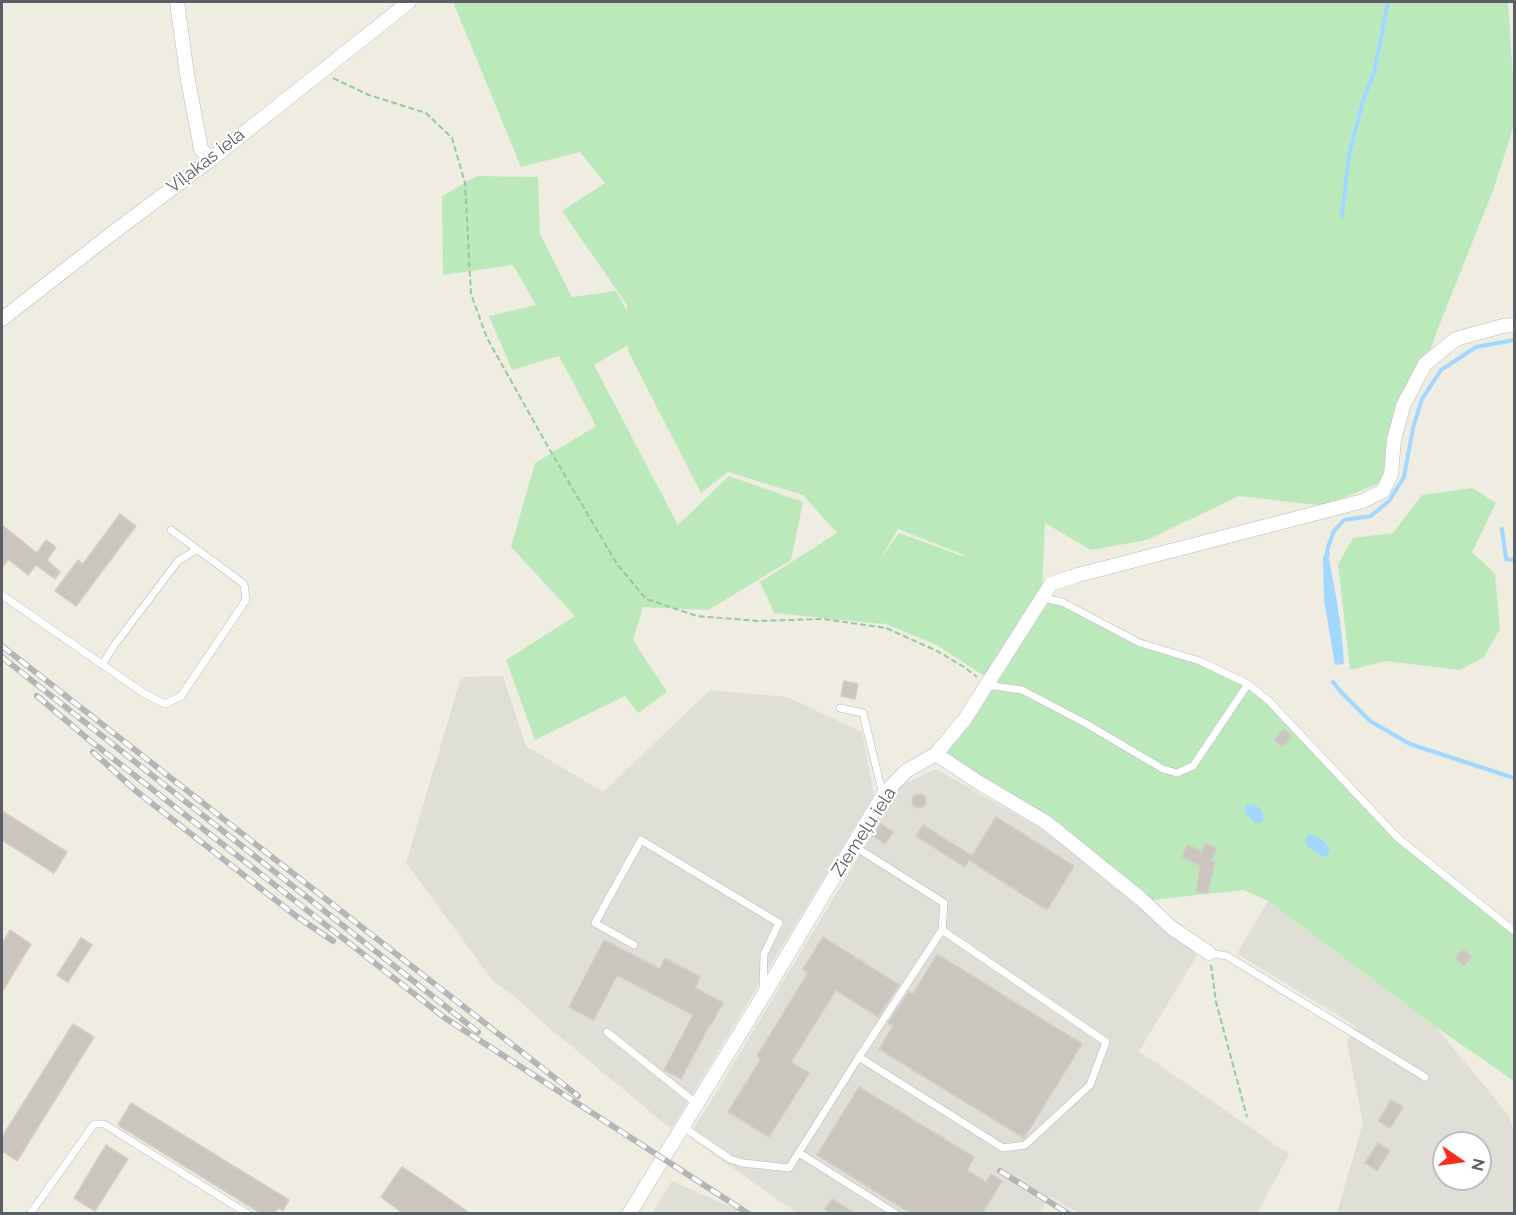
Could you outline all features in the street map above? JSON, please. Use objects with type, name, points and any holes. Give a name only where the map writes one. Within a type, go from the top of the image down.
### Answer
[{"type":"street","points":[[177,2],[187,75],[201,149],[210,160]]},
{"type":"street","name":"Viļakas iela","points":[[2,319],[106,237],[210,160],[409,2]]},
{"type":"street","points":[[1209,953],[1172,928],[1141,899],[1047,823],[936,754],[965,719],[1051,584],[1363,501],[1383,491],[1391,474],[1394,440],[1403,406],[1425,364],[1456,339],[1515,325]]},
{"type":"street","name":"Ziemeļu iela","points":[[629,1214],[884,795],[906,771],[936,754]]},
{"type":"lane","points":[[2,595],[145,694],[165,704],[181,696],[246,600],[244,584],[171,530]]},
{"type":"lane","points":[[102,664],[178,561],[196,550]]},
{"type":"lane","points":[[1042,598],[1062,602],[1140,643],[1200,661],[1248,684],[1268,700],[1398,838],[1515,931]]},
{"type":"lane","points":[[986,685],[1022,690],[1085,723],[1163,769],[1177,773],[1193,766],[1248,684]]},
{"type":"lane","points":[[840,708],[863,713],[884,795]]},
{"type":"lane","points":[[634,945],[595,923],[641,840],[779,923],[764,954],[763,996]]},
{"type":"lane","points":[[683,1127],[730,1159],[743,1163],[789,1168],[942,930],[944,903],[854,846]]},
{"type":"lane","points":[[859,1057],[1003,1148],[1026,1145],[1090,1085],[1106,1042],[942,930]]},
{"type":"lane","points":[[1209,953],[1227,956],[1425,1077]]},
{"type":"lane","points":[[608,1032],[697,1104]]},
{"type":"lane","points":[[30,1214],[94,1124],[104,1124],[248,1214]]},
{"type":"lane","points":[[799,1153],[896,1214]]},
{"type":"path","points":[[322,69],[329,76],[369,95],[426,113],[452,138],[465,183],[471,294],[487,338],[617,564],[646,598],[697,616],[757,621],[824,620],[886,628],[937,651],[964,667],[986,685]]},
{"type":"path","points":[[1209,953],[1216,1002],[1247,1117]]},
{"type":"shaded area","points":[[503,676],[526,746],[603,792],[710,690],[787,697],[862,732],[874,795],[671,1129],[513,995],[494,982],[406,863],[461,677]]},
{"type":"shaded area","points":[[936,769],[1057,838],[1197,955],[1139,1051],[1289,1154],[1257,1213],[1078,1213],[1050,1196],[1039,1213],[798,1214],[689,1137],[902,785]]},
{"type":"shaded area","points":[[1268,901],[1436,1027],[1509,1116],[1514,1132],[1514,1213],[1337,1213],[1363,1123],[1347,1042],[1356,1026],[1237,954]]},
{"type":"shaded area","points":[[672,1181],[745,1213],[652,1213]]},
{"type":"green space","points":[[453,2],[1508,2],[1514,125],[1494,188],[1437,331],[1399,440],[1379,483],[1325,506],[1239,496],[1147,540],[1091,550],[1045,523],[1042,592],[1085,615],[1254,686],[1394,830],[1514,926],[1514,1081],[1436,1027],[1268,901],[1244,890],[1151,900],[1072,834],[946,754],[1026,632],[986,677],[935,644],[883,623],[774,613],[760,582],[837,533],[803,495],[728,472],[701,493],[628,351],[628,345],[594,365],[678,525],[729,476],[803,502],[791,560],[708,610],[643,607],[633,640],[667,692],[638,713],[625,696],[535,740],[506,660],[575,616],[511,547],[535,463],[596,426],[559,356],[512,370],[489,316],[536,305],[513,265],[443,275],[442,196],[477,176],[538,177],[540,234],[572,297],[616,291],[627,311],[627,305],[562,211],[605,183],[580,152],[521,167]],"holes":[[[898,529],[965,557],[899,533],[879,561]]]},
{"type":"green space","points":[[1472,488],[1496,503],[1472,552],[1495,574],[1500,629],[1484,657],[1460,670],[1385,661],[1350,670],[1338,564],[1353,538],[1393,533],[1422,495]]},
{"type":"water","points":[[1327,550],[1343,649],[1344,664],[1335,665],[1324,600],[1323,557]]},
{"type":"water","points":[[1247,804],[1260,808],[1264,817],[1263,821],[1255,823],[1245,813]]},
{"type":"water","points":[[1309,834],[1325,842],[1330,851],[1326,856],[1322,857],[1305,844]]},
{"type":"building","points":[[120,514],[136,526],[76,606],[55,591],[78,560],[83,564]]},
{"type":"building","points":[[2,525],[37,553],[46,540],[56,547],[47,560],[60,572],[55,579],[36,565],[28,575],[8,559],[2,568]]},
{"type":"building","points":[[844,681],[858,684],[855,699],[841,696]]},
{"type":"building","points":[[1284,729],[1292,736],[1282,747],[1274,739]]},
{"type":"building","points":[[916,794],[922,794],[926,801],[922,808],[916,808],[912,804],[912,798]]},
{"type":"building","points":[[2,811],[67,852],[54,873],[2,840]]},
{"type":"building","points":[[996,817],[1074,866],[1047,910],[969,860],[965,867],[916,836],[923,825],[972,856]]},
{"type":"building","points":[[881,824],[893,832],[885,844],[873,836]]},
{"type":"building","points":[[1205,843],[1217,848],[1211,861],[1215,862],[1208,893],[1196,892],[1200,866],[1182,857],[1188,844],[1202,852]]},
{"type":"building","points":[[10,930],[31,944],[2,992],[2,944]]},
{"type":"building","points":[[823,937],[899,985],[878,1017],[836,990],[791,1062],[809,1073],[769,1137],[728,1112],[761,1059],[757,1056],[808,973],[803,969]]},
{"type":"building","points":[[81,938],[92,945],[68,982],[57,975]]},
{"type":"building","points":[[604,940],[660,969],[665,958],[700,977],[695,988],[723,1003],[681,1079],[664,1070],[693,1015],[617,975],[594,1020],[569,1007]]},
{"type":"building","points":[[1463,949],[1472,957],[1464,966],[1455,958]]},
{"type":"building","points":[[937,954],[1082,1044],[1024,1138],[879,1049],[893,1026],[888,1023],[909,991],[913,994]]},
{"type":"building","points":[[73,1024],[94,1037],[17,1161],[2,1151],[2,1137]]},
{"type":"building","points":[[859,1087],[974,1157],[967,1170],[986,1182],[991,1174],[1002,1181],[982,1214],[912,1214],[817,1155]]},
{"type":"building","points":[[1391,1100],[1403,1107],[1390,1128],[1378,1121]]},
{"type":"building","points":[[131,1103],[289,1200],[283,1211],[278,1208],[274,1214],[262,1214],[118,1125]]},
{"type":"building","points":[[1378,1143],[1390,1150],[1377,1171],[1365,1163]]},
{"type":"building","points":[[106,1145],[128,1159],[95,1211],[74,1198]]},
{"type":"building","points":[[402,1167],[471,1214],[404,1214],[381,1197]]},
{"type":"building","points":[[832,1199],[856,1214],[832,1214],[825,1209]]},
{"type":"waterway","points":[[1342,216],[1349,155],[1364,97],[1374,73],[1388,2]]},
{"type":"waterway","points":[[1328,555],[1327,550],[1334,531],[1344,520],[1371,516],[1389,501],[1404,477],[1413,428],[1422,399],[1441,370],[1476,347],[1514,340]]},
{"type":"waterway","points":[[1502,529],[1506,559],[1514,560]]},
{"type":"waterway","points":[[1333,682],[1370,721],[1410,744],[1514,778]]},
{"type":"railway","points":[[2,646],[578,1096]]},
{"type":"railway","points":[[2,657],[478,1032]]},
{"type":"railway","points":[[37,696],[88,739],[445,1018],[749,1214]]},
{"type":"railway","points":[[93,752],[136,791],[296,916],[333,941]]},
{"type":"railway","points":[[1000,1171],[1069,1214]]}]
